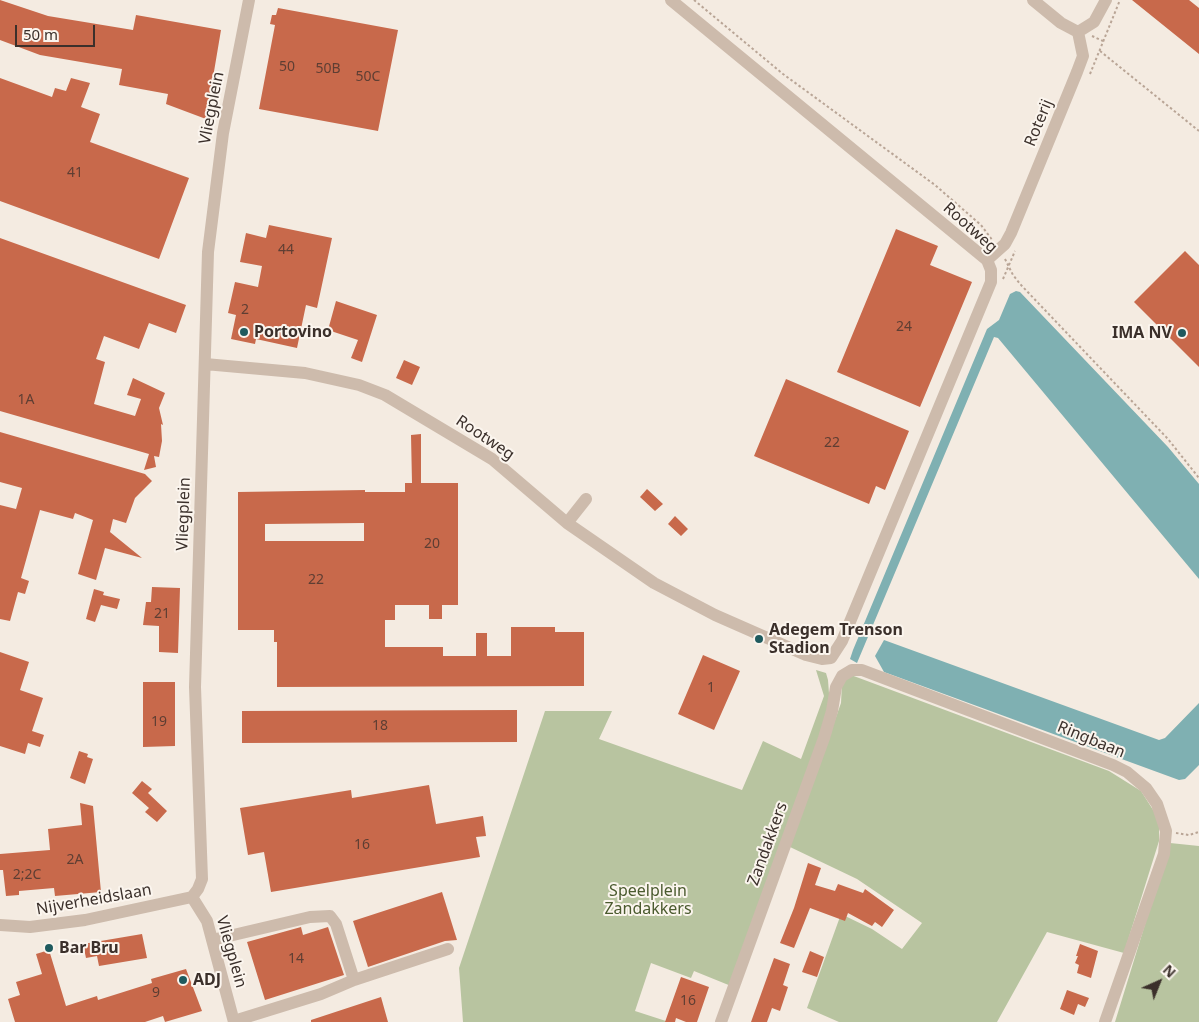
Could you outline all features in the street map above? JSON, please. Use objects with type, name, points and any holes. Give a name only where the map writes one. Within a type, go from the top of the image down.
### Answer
[{"type":"street","name":"Vliegplein","points":[[234,1022],[207,921],[192,897],[202,879],[195,686],[210,218],[223,134],[249,0]]},
{"type":"street","name":"Rootweg","points":[[204,364],[305,373],[359,386],[385,395],[492,459],[567,523],[654,583],[715,615],[806,656],[822,660],[831,658],[842,641],[990,282],[991,270],[987,260],[672,0]]},
{"type":"street","points":[[1033,0],[1061,23],[1078,32],[1094,22],[1106,0]]},
{"type":"street","name":"Roterij","points":[[987,260],[1005,244],[1011,233],[1081,64],[1082,47],[1078,32]]},
{"type":"street","points":[[567,523],[586,499]]},
{"type":"street","name":"Ringbaan","points":[[842,676],[852,670],[862,670],[1113,765],[1127,772],[1146,788],[1157,804],[1166,831],[1164,854],[1105,1022]]},
{"type":"street","name":"Zandakkers","points":[[721,1022],[824,738],[832,711],[836,687],[842,676]]},
{"type":"street","name":"Nijverheidslaan","points":[[0,925],[30,927],[85,920],[192,897]]},
{"type":"street","points":[[212,940],[310,917],[330,916],[336,924],[354,980]]},
{"type":"street","points":[[234,1022],[321,994],[354,980],[448,949]]},
{"type":"path","points":[[1100,51],[1199,131]]},
{"type":"path","points":[[1166,831],[1189,835],[1199,832]]},
{"type":"green space","name":"Speelplein Zandakkers","points":[[816,670],[826,673],[830,707],[731,986],[694,971],[691,978],[651,963],[635,1011],[669,1022],[463,1022],[459,968],[545,711],[612,711],[599,739],[742,790],[763,741],[801,759],[824,696]]},
{"type":"green space","points":[[851,675],[1109,771],[1141,791],[1155,813],[1159,825],[1159,841],[1124,953],[1047,932],[997,1022],[839,1022],[807,1008],[841,914],[872,929],[902,949],[922,923],[857,879],[790,847],[841,703],[842,683]]},
{"type":"green space","points":[[1170,843],[1199,846],[1199,1022],[1115,1022]]},
{"type":"water","points":[[1016,291],[1020,292],[1168,447],[1199,484],[1199,579],[998,338],[994,337],[857,663],[850,659],[853,650],[987,329],[999,320],[1010,294]]},
{"type":"water","points":[[884,640],[1159,740],[1165,738],[1199,703],[1199,765],[1185,779],[1179,780],[884,672],[875,656]]},
{"type":"building","points":[[0,0],[48,16],[133,30],[136,15],[221,30],[206,119],[166,104],[168,94],[119,85],[122,69],[40,55],[0,40]]},
{"type":"building","points":[[1132,0],[1189,0],[1199,8],[1199,54]]},
{"type":"building","points":[[278,8],[398,30],[378,131],[259,109],[275,25],[270,24],[272,15],[276,15]]},
{"type":"building","points":[[0,78],[52,97],[55,88],[66,91],[71,78],[90,83],[81,107],[100,114],[90,142],[189,178],[159,259],[0,201]]},
{"type":"building","points":[[269,225],[332,238],[317,308],[306,305],[297,348],[256,339],[255,344],[231,339],[236,315],[228,313],[235,282],[258,287],[262,266],[240,262],[246,233],[266,238]]},
{"type":"building","points":[[896,229],[938,246],[930,265],[972,282],[920,407],[837,372]]},
{"type":"building","points":[[0,238],[186,305],[176,333],[149,323],[139,349],[104,336],[96,359],[105,362],[94,404],[135,416],[141,399],[127,395],[133,378],[165,393],[159,408],[163,425],[161,424],[162,441],[159,457],[154,456],[156,467],[144,470],[149,454],[0,411]]},
{"type":"building","name":"IMA NV","points":[[1185,251],[1199,265],[1199,367],[1134,302]]},
{"type":"building","points":[[336,301],[377,315],[362,362],[351,358],[358,340],[328,330]]},
{"type":"building","points":[[404,360],[420,367],[412,385],[396,378]]},
{"type":"building","points":[[786,379],[909,431],[885,490],[876,486],[869,504],[754,456]]},
{"type":"building","points":[[0,432],[145,474],[152,481],[135,498],[126,523],[113,519],[110,532],[142,558],[105,548],[96,580],[78,574],[93,520],[75,513],[73,519],[40,510],[21,578],[29,581],[25,594],[18,592],[10,621],[0,619],[0,505],[16,509],[22,488],[0,482]]},
{"type":"building","points":[[421,434],[421,483],[458,483],[458,605],[442,605],[442,619],[429,619],[429,605],[395,605],[395,620],[385,620],[385,647],[443,647],[443,656],[476,656],[476,633],[487,633],[487,656],[511,656],[511,627],[555,627],[555,632],[584,632],[584,686],[277,687],[277,642],[274,642],[274,630],[238,630],[238,492],[365,490],[365,492],[405,492],[405,483],[412,483],[411,435]],"holes":[[[364,523],[364,541],[265,541],[265,524]]]},
{"type":"building","points":[[647,489],[663,504],[655,511],[640,497]]},
{"type":"building","points":[[675,516],[688,529],[681,536],[668,524]]},
{"type":"building","points":[[152,587],[180,588],[178,653],[159,652],[159,626],[143,625],[146,602],[151,602]]},
{"type":"building","points":[[94,589],[104,592],[103,595],[120,599],[117,609],[101,605],[95,622],[86,619]]},
{"type":"building","points":[[0,652],[29,662],[20,690],[43,698],[32,731],[44,735],[40,747],[28,743],[25,754],[0,746]]},
{"type":"building","points":[[703,655],[740,671],[714,730],[678,714]]},
{"type":"building","points":[[143,682],[175,682],[175,746],[143,747]]},
{"type":"building","points":[[517,710],[517,742],[242,743],[242,711]]},
{"type":"building","points":[[79,751],[88,754],[87,757],[93,759],[85,784],[70,778]]},
{"type":"building","points":[[142,781],[152,789],[148,793],[167,811],[157,822],[145,812],[149,808],[132,793]]},
{"type":"building","points":[[429,785],[436,824],[483,816],[486,836],[476,837],[480,857],[271,892],[264,852],[248,855],[240,808],[351,790],[352,798]]},
{"type":"building","points":[[80,803],[93,806],[101,892],[55,896],[54,888],[19,891],[19,895],[6,896],[3,870],[0,870],[0,854],[50,850],[48,829],[82,825]]},
{"type":"building","points":[[808,863],[821,868],[815,885],[835,891],[838,884],[863,893],[865,889],[894,910],[882,927],[875,922],[872,926],[848,913],[845,921],[810,908],[794,948],[780,943],[794,908]]},
{"type":"building","points":[[442,892],[457,940],[445,941],[368,967],[353,921]]},
{"type":"building","points":[[301,927],[303,935],[328,927],[344,975],[265,1000],[247,942]]},
{"type":"building","points":[[142,934],[147,958],[99,966],[97,956],[86,958],[83,944]]},
{"type":"building","points":[[1080,944],[1098,951],[1091,978],[1077,973],[1079,965],[1075,963]]},
{"type":"building","points":[[49,950],[66,1006],[97,996],[98,1000],[152,983],[151,979],[186,969],[202,1011],[165,1022],[163,1016],[145,1022],[15,1022],[8,999],[20,995],[16,982],[42,974],[36,954]]},
{"type":"building","points":[[810,951],[824,957],[817,977],[802,972]]},
{"type":"building","points":[[774,958],[790,964],[783,985],[788,987],[780,1011],[772,1008],[767,1022],[751,1022]]},
{"type":"building","points":[[681,977],[709,987],[697,1022],[686,1022],[676,1018],[675,1022],[665,1022]]},
{"type":"building","points":[[1067,990],[1089,998],[1085,1007],[1078,1004],[1074,1015],[1060,1009]]},
{"type":"building","points":[[381,997],[388,1022],[311,1022],[311,1020]]},
{"type":"place","name":"Portovino","points":[[244,332]]},
{"type":"place","name":"IMA NV","points":[[1182,333]]},
{"type":"place","name":"Adegem Trenson Stadion","points":[[759,639]]},
{"type":"place","name":"Bar Bru","points":[[49,948]]},
{"type":"place","name":"ADJ","points":[[183,980]]}]
